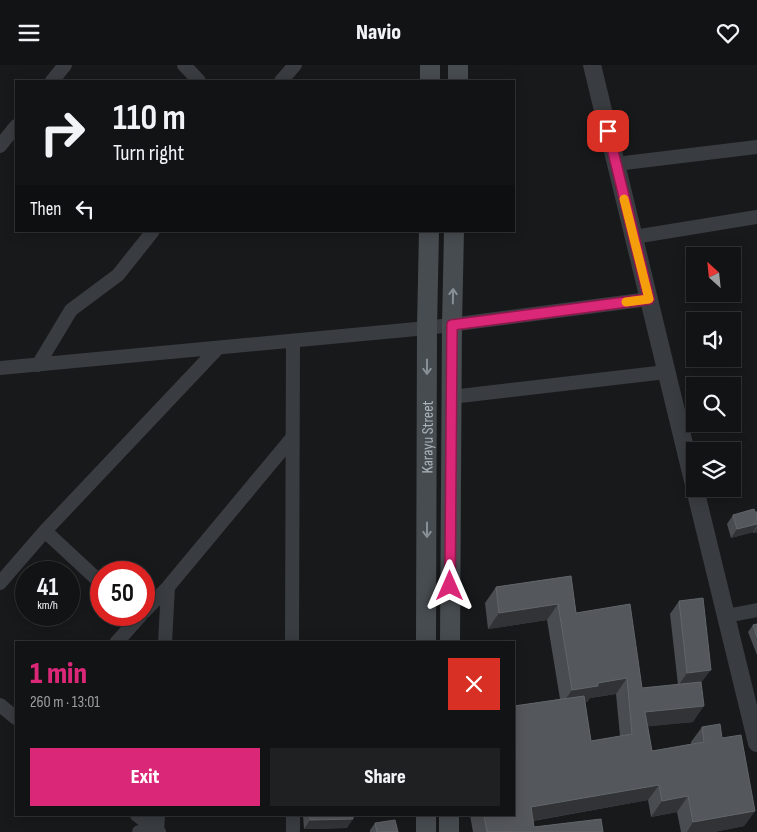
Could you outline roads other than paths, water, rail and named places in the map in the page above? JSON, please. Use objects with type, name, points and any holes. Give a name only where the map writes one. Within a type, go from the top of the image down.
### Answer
[{"type":"main road","points":[[430,65],[430,80]]},
{"type":"main road","points":[[458,65],[458,80]]},
{"type":"main road","name":"Karayu Street","points":[[426,641],[429,232]]},
{"type":"main road","name":"Karayu Street","points":[[450,641],[454,232]]},
{"type":"main road","points":[[426,816],[426,832]]},
{"type":"main road","points":[[449,816],[449,832]]},
{"type":"street","points":[[53,80],[65,65]]},
{"type":"street","points":[[184,65],[198,80]]},
{"type":"street","points":[[282,80],[295,65]]},
{"type":"street","points":[[592,65],[686,453]]},
{"type":"street","points":[[0,146],[15,127]]},
{"type":"street","points":[[616,164],[757,147]]},
{"type":"street","points":[[634,237],[757,217]]},
{"type":"street","points":[[38,365],[71,310],[118,275],[152,232]]},
{"type":"street","points":[[0,368],[427,328],[649,299]]},
{"type":"street","points":[[292,641],[293,341]]},
{"type":"street","points":[[1,581],[45,531],[218,348]]},
{"type":"street","points":[[451,397],[666,372]]},
{"type":"street","points":[[155,600],[168,587],[292,437]]},
{"type":"street","points":[[697,497],[757,743]]},
{"type":"street","points":[[45,531],[90,573]]},
{"type":"street","points":[[165,641],[168,587]]},
{"type":"street","points":[[726,616],[757,610]]},
{"type":"street","points":[[118,641],[131,626]]},
{"type":"street","points":[[0,705],[15,717]]},
{"type":"street","points":[[138,816],[158,831]]},
{"type":"street","points":[[158,816],[158,831]]},
{"type":"street","points":[[293,816],[293,832]]},
{"type":"street","points":[[139,832],[158,831]]}]
